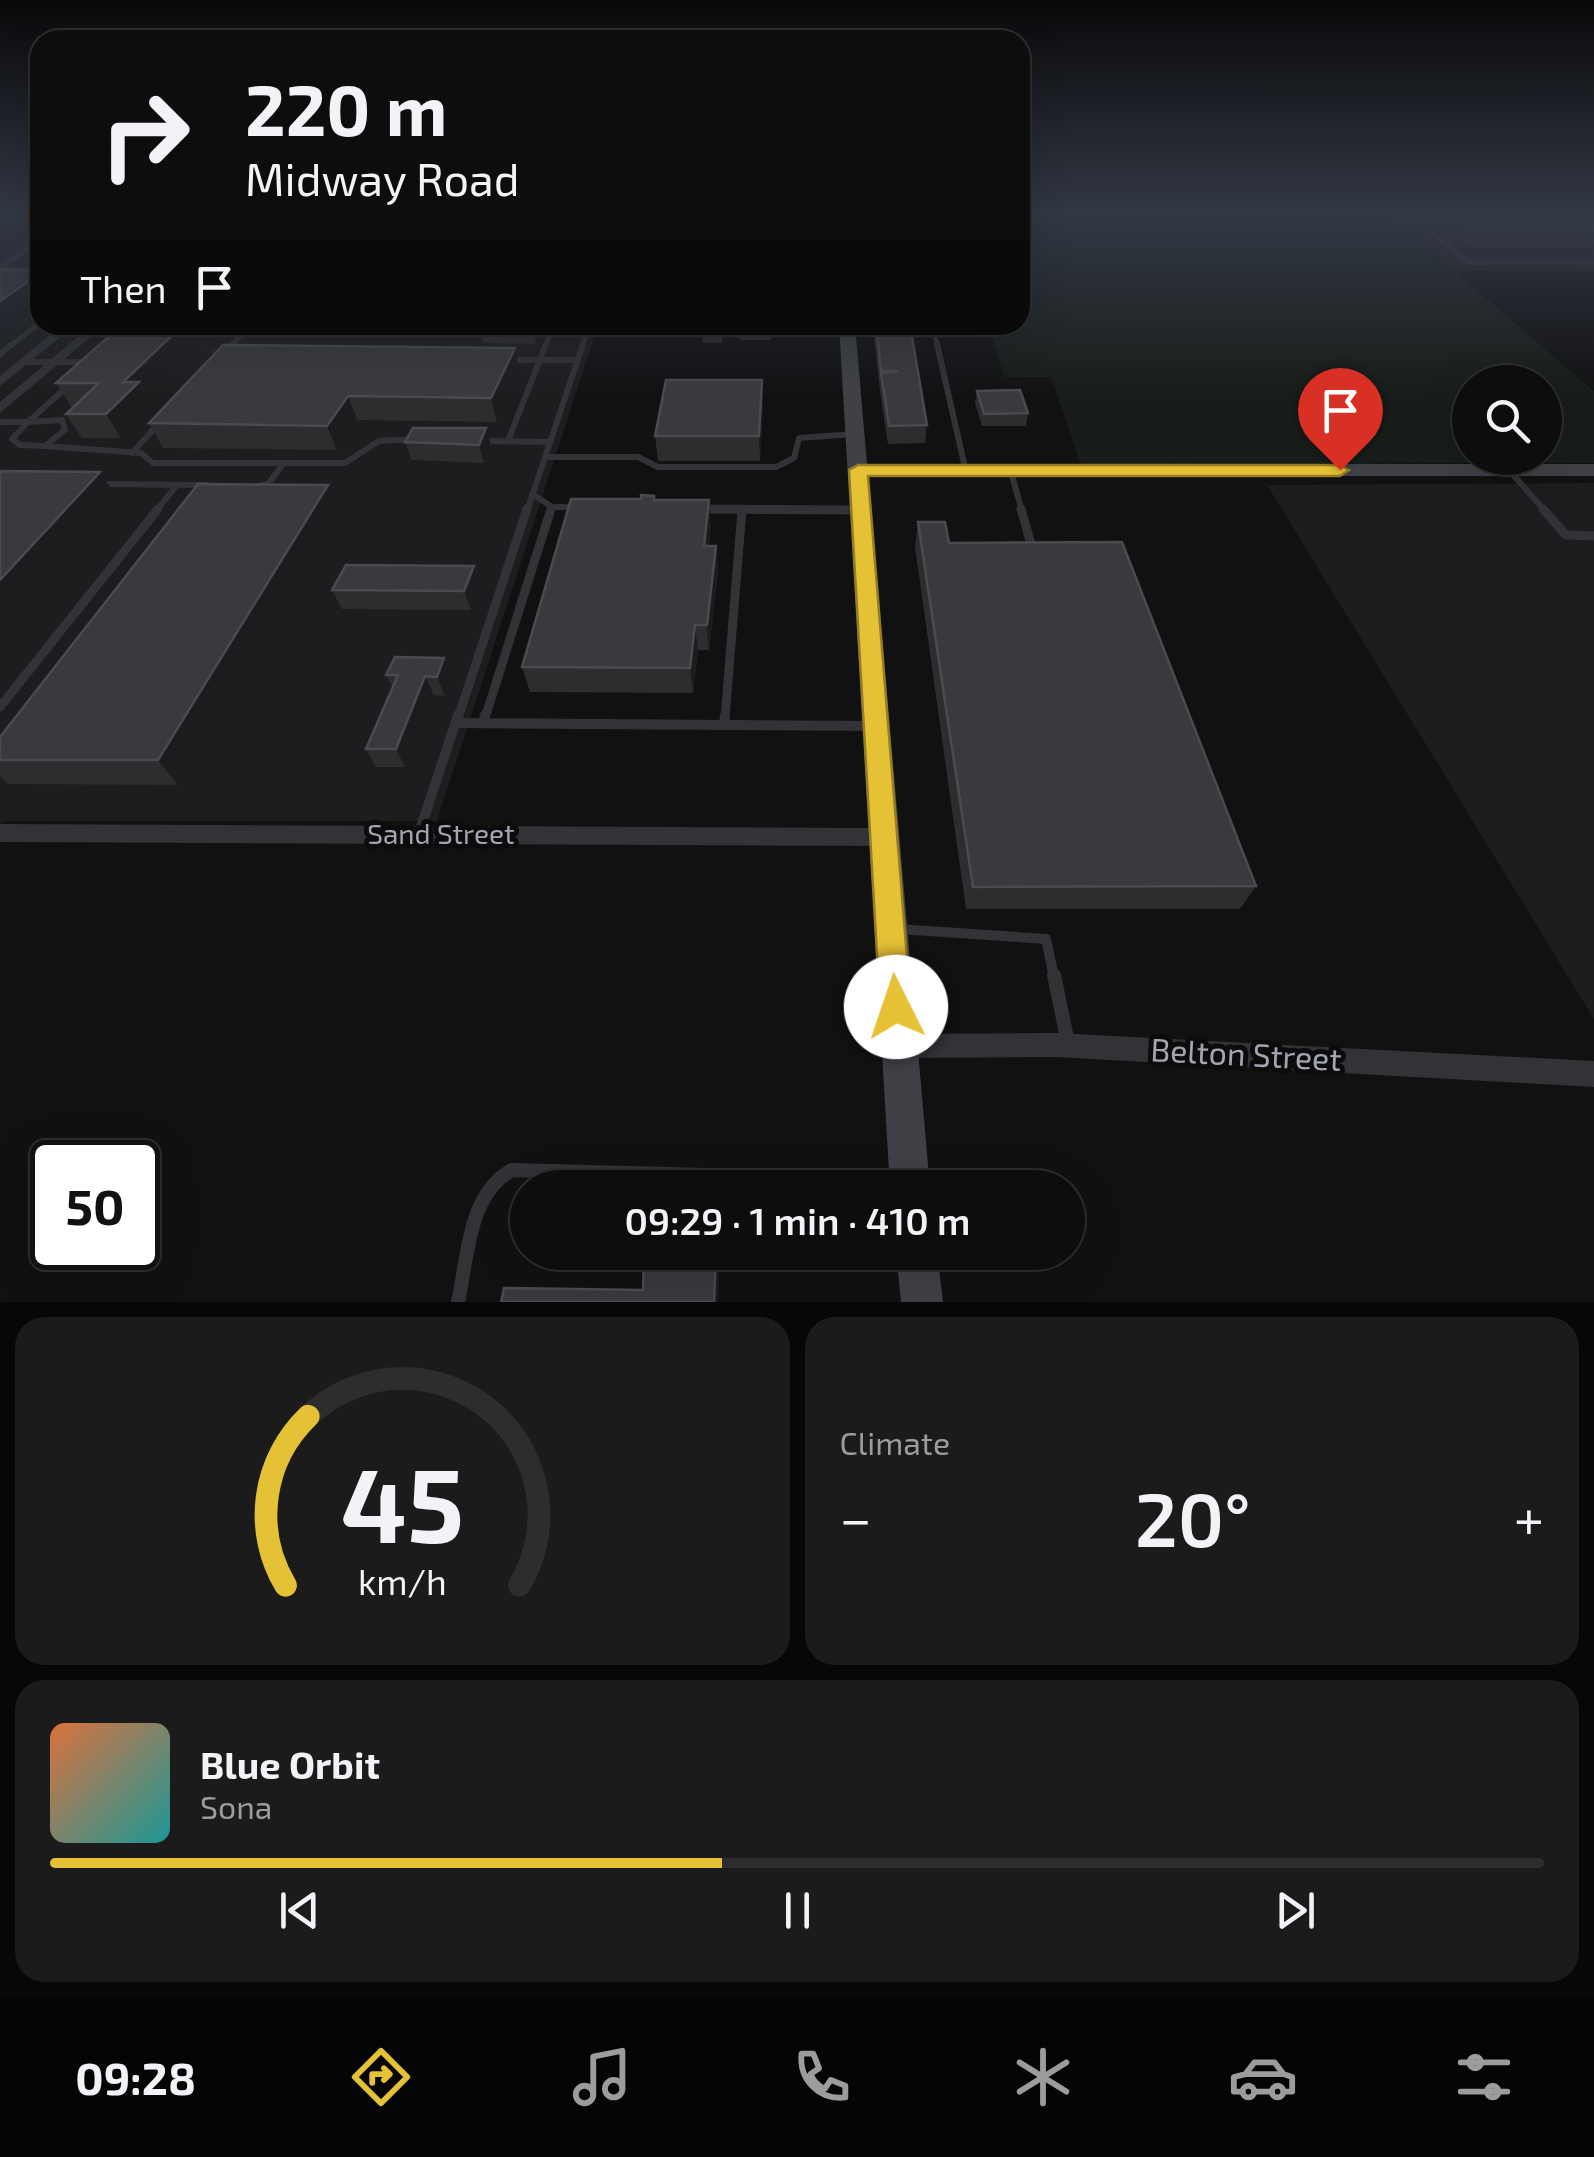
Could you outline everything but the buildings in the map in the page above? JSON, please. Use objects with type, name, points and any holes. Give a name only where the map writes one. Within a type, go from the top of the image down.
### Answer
[{"type":"main road","points":[[848,335],[908,1170]]},
{"type":"main road","points":[[858,470],[1452,470]]},
{"type":"main road","points":[[1562,470],[1594,470]]},
{"type":"main road","points":[[918,1270],[922,1302]]},
{"type":"street","points":[[0,282],[30,282]]},
{"type":"street","points":[[0,382],[58,335]]},
{"type":"street","points":[[0,409],[87,335]]},
{"type":"street","name":"Sand Street","points":[[0,833],[882,837]]},
{"type":"street","name":"Belton Street","points":[[898,1046],[1068,1046],[1594,1074]]},
{"type":"lane","points":[[0,354],[30,331]]},
{"type":"lane","points":[[238,358],[219,358],[241,335]]},
{"type":"lane","points":[[508,442],[551,335]]},
{"type":"lane","points":[[419,833],[586,335]]},
{"type":"lane","points":[[935,335],[966,472]]},
{"type":"lane","points":[[505,360],[577,360]]},
{"type":"lane","points":[[24,362],[94,362],[12,439],[20,444],[142,453],[153,462],[345,463],[380,441],[431,440]]},
{"type":"lane","points":[[132,453],[169,412]]},
{"type":"lane","points":[[0,422],[66,422],[65,430],[46,446]]},
{"type":"lane","points":[[545,457],[638,457],[658,467],[776,467],[794,458],[799,438],[855,434]]},
{"type":"lane","points":[[470,440],[550,442]]},
{"type":"lane","points":[[237,486],[268,484],[284,463]]},
{"type":"lane","points":[[1011,472],[1034,554]]},
{"type":"lane","points":[[1514,475],[1566,536],[1594,536]]},
{"type":"lane","points":[[79,484],[217,486]]},
{"type":"lane","points":[[0,706],[178,485]]},
{"type":"lane","points":[[532,494],[552,507],[590,508]]},
{"type":"lane","points":[[482,723],[552,507]]},
{"type":"lane","points":[[685,509],[860,510]]},
{"type":"lane","points":[[724,725],[742,510]]},
{"type":"lane","points":[[456,723],[874,726]]},
{"type":"lane","points":[[890,929],[1046,939],[1068,1046]]},
{"type":"lane","points":[[458,1302],[480,1202],[496,1179],[510,1171]]},
{"type":"shaded area","points":[[0,276],[30,276],[30,335],[595,335],[437,821],[5,821],[0,828]]},
{"type":"shaded area","points":[[1030,276],[1460,276],[1594,391],[1594,463],[1562,463],[1562,365],[1452,365],[1452,463],[1081,464],[1051,377],[1004,377],[992,335],[1030,335]]},
{"type":"shaded area","points":[[1594,483],[1594,1019],[1267,485]]},
{"type":"route","points":[[896,1007],[858,470],[1340,470]]}]
